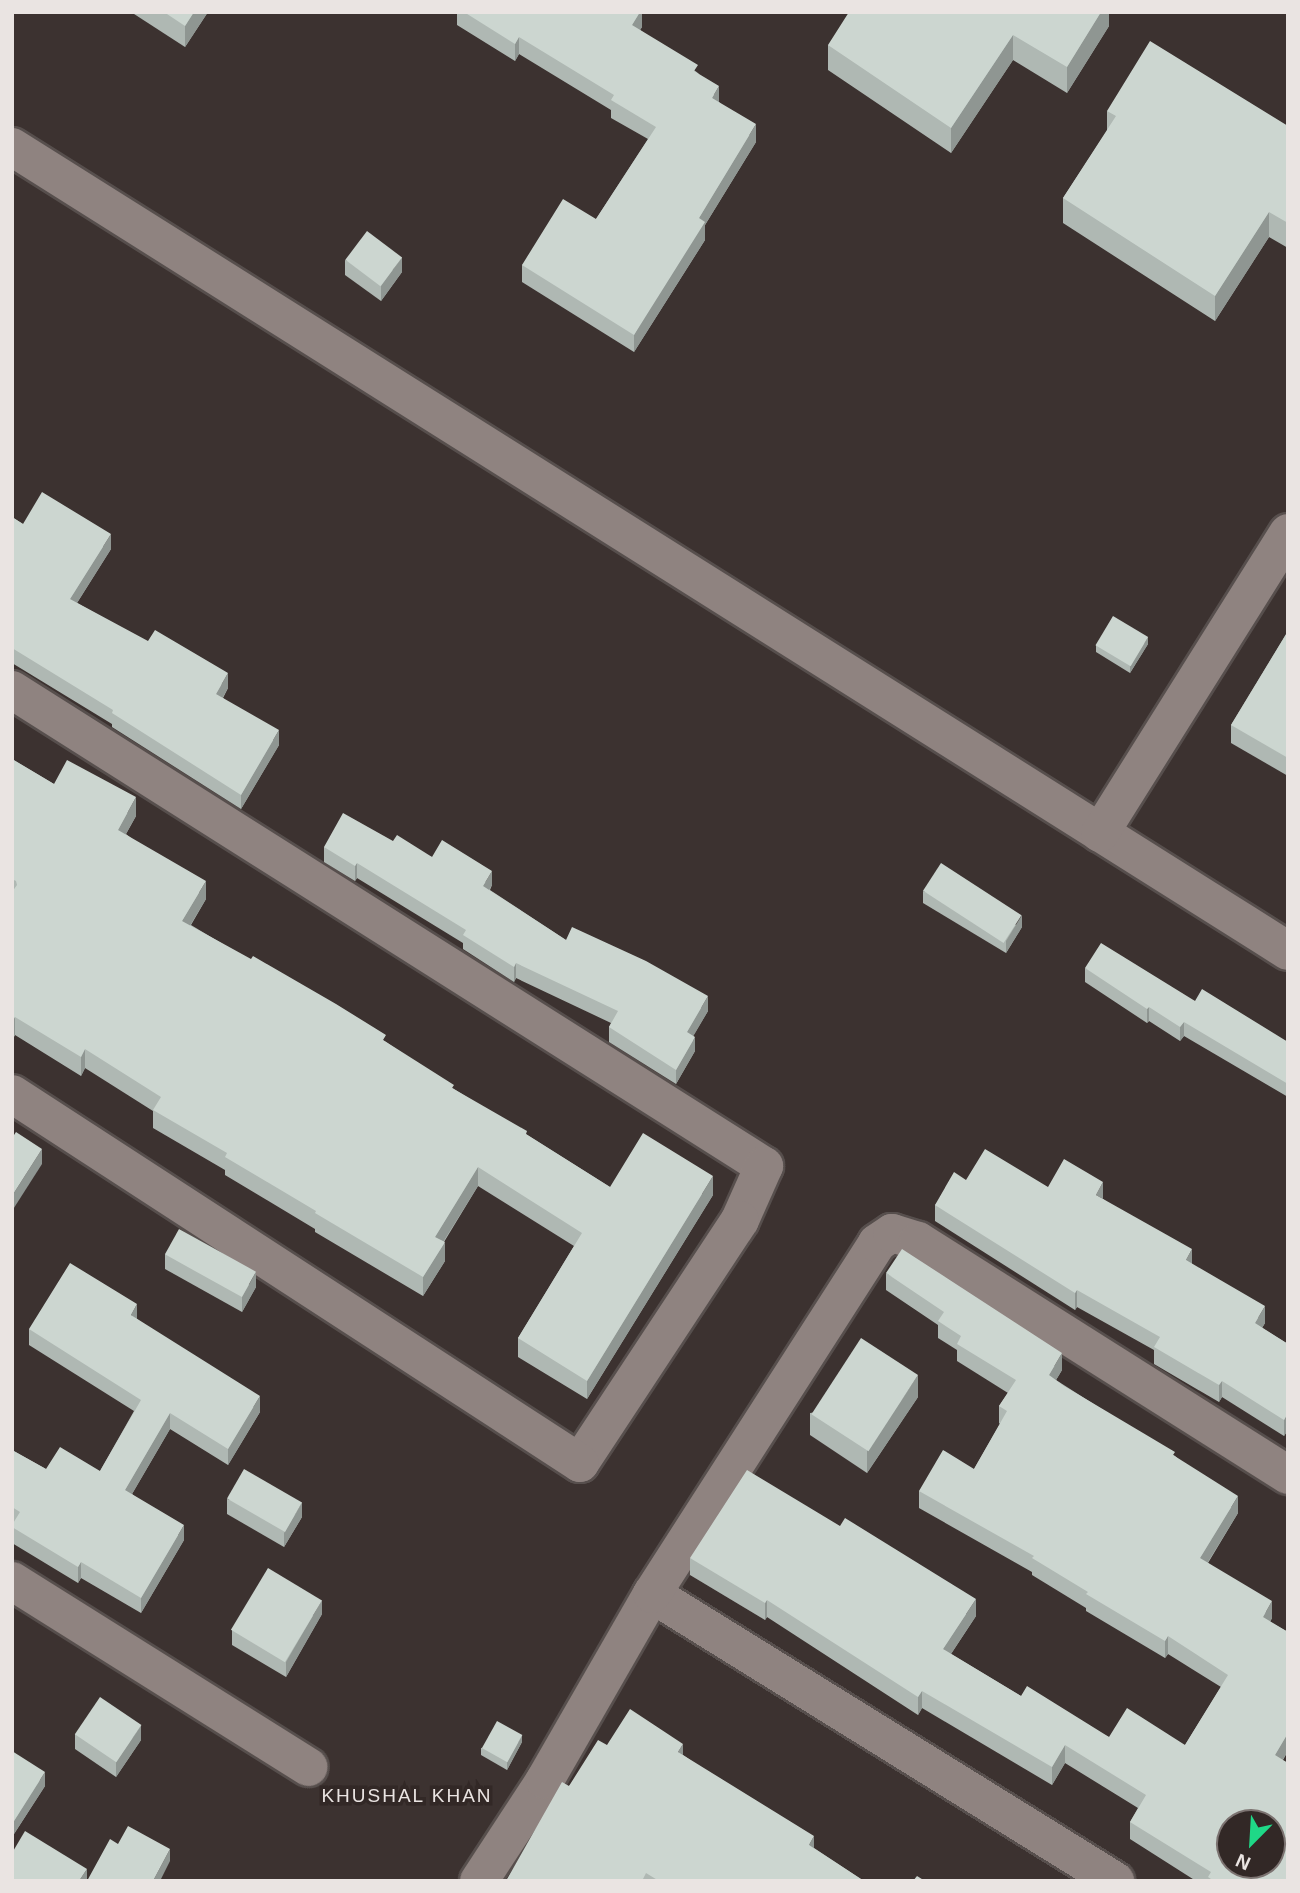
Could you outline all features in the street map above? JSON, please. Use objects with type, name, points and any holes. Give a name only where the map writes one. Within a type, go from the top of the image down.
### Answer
[{"type":"street","points":[[12,148],[1288,951]]},
{"type":"street","points":[[1100,833],[1283,553]]},
{"type":"street","points":[[12,691],[764,1166],[740,1220],[580,1463],[12,1094]]},
{"type":"street","points":[[479,1881],[545,1780],[652,1594],[877,1243],[892,1233],[918,1241],[1288,1475]]},
{"type":"street","points":[[12,1581],[308,1767]]},
{"type":"street","points":[[652,1594],[1115,1881]]},
{"type":"building","points":[[164,12],[194,12],[185,26]]},
{"type":"building","points":[[464,12],[640,12],[632,25],[698,65],[694,71],[719,86],[712,98],[756,124],[699,218],[705,222],[634,335],[522,265],[563,199],[596,219],[656,127],[611,100],[614,95],[519,37],[515,44]]},
{"type":"building","points":[[849,12],[1101,12],[1067,67],[1013,35],[951,128],[828,45]]},
{"type":"building","points":[[1150,41],[1288,126],[1288,223],[1269,212],[1215,296],[1063,198],[1116,116],[1107,111]]},
{"type":"building","points":[[367,231],[402,257],[380,286],[345,260]]},
{"type":"building","points":[[42,492],[111,534],[70,599],[148,641],[155,630],[228,673],[216,694],[279,730],[241,795],[112,713],[113,710],[12,648],[12,517],[23,524]]},
{"type":"building","points":[[1113,616],[1148,637],[1131,666],[1095,645]]},
{"type":"building","points":[[1288,631],[1288,758],[1231,725]]},
{"type":"building","points":[[12,759],[54,784],[67,760],[136,797],[118,830],[206,881],[182,921],[251,959],[253,956],[386,1035],[383,1040],[454,1085],[452,1088],[527,1131],[526,1134],[610,1187],[643,1133],[713,1176],[587,1381],[518,1338],[582,1233],[478,1167],[435,1237],[445,1242],[423,1277],[315,1213],[316,1211],[225,1157],[227,1153],[153,1110],[161,1097],[85,1049],[81,1057],[15,1017],[12,1020],[12,892],[17,885],[12,879]]},
{"type":"building","points":[[343,813],[393,841],[397,835],[432,857],[442,840],[492,871],[483,886],[566,940],[572,927],[646,961],[708,996],[687,1032],[695,1037],[676,1070],[609,1027],[618,1011],[516,963],[514,967],[463,935],[466,930],[357,863],[355,866],[324,847]]},
{"type":"building","points":[[941,863],[1022,915],[1004,943],[923,891]]},
{"type":"building","points":[[1101,943],[1195,1001],[1202,989],[1288,1042],[1288,1084],[1184,1022],[1180,1027],[1149,1007],[1147,1009],[1085,968]]},
{"type":"building","points":[[16,1132],[42,1149],[12,1196],[12,1138]]},
{"type":"building","points":[[985,1149],[1048,1187],[1064,1159],[1103,1182],[1096,1195],[1192,1249],[1186,1260],[1265,1306],[1255,1323],[1288,1344],[1288,1413],[1284,1420],[1222,1381],[1219,1385],[1154,1347],[1160,1337],[1077,1290],[1075,1293],[935,1205],[954,1172],[966,1180]]},
{"type":"building","points":[[179,1229],[256,1272],[242,1297],[165,1254]]},
{"type":"building","points":[[902,1249],[1062,1353],[1049,1375],[1175,1452],[1173,1455],[1238,1496],[1200,1558],[1272,1601],[1263,1617],[1288,1632],[1288,1733],[1275,1755],[1288,1763],[1288,1881],[1214,1881],[1208,1877],[1211,1872],[1130,1822],[1146,1795],[1065,1745],[1052,1767],[922,1691],[918,1697],[767,1600],[765,1603],[690,1558],[747,1470],[840,1526],[845,1518],[976,1599],[943,1649],[1021,1696],[1027,1686],[1109,1737],[1127,1708],[1185,1745],[1228,1675],[1168,1636],[1165,1641],[1086,1594],[1088,1592],[1032,1558],[1034,1556],[919,1491],[943,1450],[974,1469],[1007,1411],[999,1406],[1016,1380],[957,1344],[961,1336],[938,1321],[944,1312],[886,1273]]},
{"type":"building","points":[[70,1263],[137,1304],[131,1315],[260,1396],[228,1449],[170,1413],[125,1490],[184,1525],[141,1598],[81,1562],[78,1567],[12,1527],[20,1512],[12,1507],[12,1450],[46,1469],[60,1447],[100,1471],[141,1400],[29,1329]]},
{"type":"building","points":[[861,1338],[918,1375],[868,1451],[811,1414]]},
{"type":"building","points":[[244,1469],[302,1502],[285,1532],[227,1498]]},
{"type":"building","points":[[268,1568],[322,1600],[285,1662],[231,1630]]},
{"type":"building","points":[[100,1697],[141,1725],[116,1762],[75,1734]]},
{"type":"building","points":[[630,1709],[683,1744],[678,1752],[814,1836],[809,1845],[864,1881],[659,1881],[646,1873],[642,1881],[506,1881],[562,1782],[569,1786],[598,1740],[607,1745]]},
{"type":"building","points":[[497,1721],[522,1735],[507,1762],[482,1748]]},
{"type":"building","points":[[12,1751],[45,1772],[14,1821],[12,1820]]},
{"type":"building","points":[[128,1826],[170,1849],[153,1881],[87,1881],[110,1839],[118,1844]]},
{"type":"building","points":[[25,1831],[87,1869],[79,1881],[12,1881],[12,1853]]},
{"type":"district","name":"KHUSHAL KHAN","points":[[407,1796]]}]
